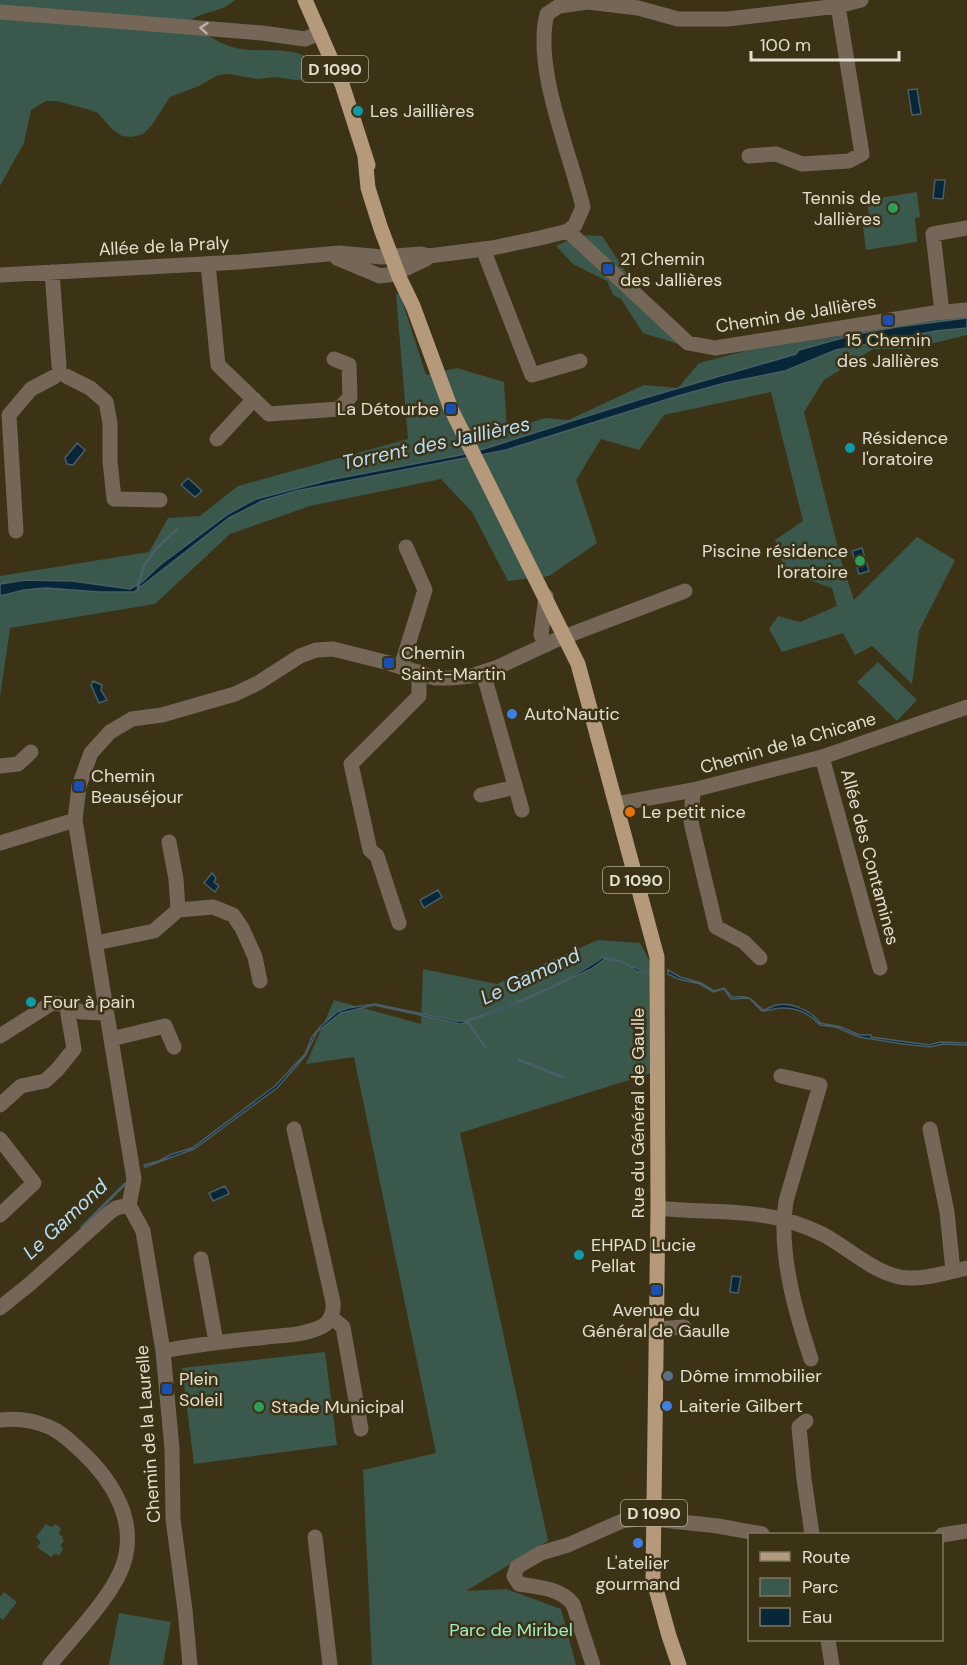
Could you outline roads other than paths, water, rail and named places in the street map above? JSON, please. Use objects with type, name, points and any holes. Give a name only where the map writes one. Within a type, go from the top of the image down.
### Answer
[{"type":"main road","name":"D 1090","points":[[305,0],[342,84],[398,263],[441,385],[472,454],[546,596],[578,664],[616,804]]},
{"type":"main road","name":"Rue du Général de Gaulle","points":[[616,804],[657,957],[658,1208],[653,1578],[669,1636],[680,1665]]},
{"type":"street","points":[[568,231],[574,225],[583,207],[552,97],[544,58],[543,30],[547,14],[559,6],[588,2],[638,8],[678,19],[728,19],[838,6],[861,0]]},
{"type":"street","points":[[749,156],[776,154],[802,164],[849,161],[862,154],[838,6]]},
{"type":"street","points":[[0,12],[262,33],[305,39],[320,33]]},
{"type":"street","points":[[942,312],[933,234],[967,228]]},
{"type":"street","name":"Allée de la Praly","points":[[0,275],[329,255],[366,262],[380,276],[398,263],[421,254],[429,256],[483,249],[568,231]]},
{"type":"street","name":"Chemin de Jallières","points":[[568,231],[688,344],[715,348],[967,310]]},
{"type":"street","points":[[483,249],[532,375],[580,361]]},
{"type":"street","points":[[208,264],[218,365],[269,414],[339,409],[350,397],[349,365],[334,359]]},
{"type":"street","points":[[52,272],[60,373]]},
{"type":"street","points":[[60,373],[90,388],[106,402],[110,423],[110,461],[114,499],[160,500]]},
{"type":"street","points":[[16,531],[9,415],[31,389],[60,373]]},
{"type":"street","points":[[217,439],[254,399]]},
{"type":"street","points":[[401,667],[425,590],[406,547]]},
{"type":"street","points":[[0,1308],[109,1213],[116,1208],[129,1205],[134,1179],[75,820],[79,786],[91,753],[110,732],[132,719],[162,715],[235,694],[300,656],[316,650],[333,649],[435,678],[450,678],[498,667],[546,645],[685,591]]},
{"type":"street","points":[[546,596],[541,635],[546,645]]},
{"type":"street","points":[[399,923],[377,856],[370,850],[351,764],[419,696],[419,672]]},
{"type":"street","points":[[483,672],[522,810]]},
{"type":"street","name":"Chemin de la Chicane","points":[[616,804],[693,790],[822,757],[967,707]]},
{"type":"street","points":[[0,766],[18,764],[31,752]]},
{"type":"street","name":"Allée des Contamines","points":[[822,757],[880,968]]},
{"type":"street","points":[[480,795],[515,787]]},
{"type":"street","points":[[693,790],[691,822],[716,927],[744,942],[760,958]]},
{"type":"street","points":[[0,843],[75,820]]},
{"type":"street","points":[[169,842],[176,879],[178,910]]},
{"type":"street","points":[[96,943],[154,931],[178,910],[213,907],[233,915],[242,928],[255,957],[260,981]]},
{"type":"street","points":[[0,1036],[52,1003],[81,1012],[106,1013]]},
{"type":"street","points":[[0,1105],[21,1086],[45,1080],[57,1070],[74,1049],[69,1008]]},
{"type":"street","points":[[111,1039],[165,1026],[174,1047]]},
{"type":"street","points":[[781,1076],[820,1085],[786,1201],[783,1220],[784,1244],[795,1303],[811,1359]]},
{"type":"street","points":[[163,1351],[216,1342],[308,1332],[326,1325],[331,1317],[334,1310],[333,1302],[294,1129]]},
{"type":"street","points":[[658,1208],[763,1216],[783,1220],[824,1235],[883,1271],[906,1278],[960,1269],[930,1129]]},
{"type":"street","points":[[0,1138],[34,1183],[0,1215]]},
{"type":"street","name":"Chemin de la Laurelle","points":[[129,1205],[144,1232],[163,1351],[172,1449],[173,1519],[190,1665]]},
{"type":"street","points":[[201,1259],[216,1342]]},
{"type":"street","points":[[331,1317],[343,1327],[361,1429]]},
{"type":"street","points":[[656,1329],[684,1327]]},
{"type":"street","points":[[0,1420],[22,1419],[37,1422],[52,1428],[71,1441],[109,1481],[122,1506],[127,1523],[126,1555],[112,1587],[50,1665]]},
{"type":"street","points":[[806,1421],[800,1427],[804,1479],[812,1533]]},
{"type":"street","points":[[593,1665],[573,1604],[567,1597],[554,1590],[519,1584],[514,1576],[517,1567],[541,1553],[568,1545],[622,1521],[654,1518],[758,1533]]},
{"type":"street","points":[[943,1535],[967,1531]]},
{"type":"street","points":[[315,1537],[330,1665]]},
{"type":"street","points":[[828,1641],[832,1665]]},
{"type":"water","points":[[917,89],[921,114],[912,115],[908,90]]},
{"type":"water","points":[[935,180],[945,180],[943,199],[933,198]]},
{"type":"water","points":[[967,318],[967,328],[936,331],[836,350],[785,371],[725,383],[678,396],[506,450],[296,491],[262,501],[229,518],[134,592],[46,588],[0,596],[0,584],[25,580],[72,581],[130,589],[228,514],[256,499],[329,480],[471,453],[853,335]]},
{"type":"water","points":[[77,443],[85,450],[73,465],[67,464],[65,458]]},
{"type":"water","points":[[188,478],[202,491],[195,497],[181,485]]},
{"type":"water","name":"Piscine résidence l'oratoire","points":[[862,548],[869,571],[859,574],[852,551]]},
{"type":"water","points":[[93,681],[102,685],[101,690],[107,700],[99,703],[91,685]]},
{"type":"water","points":[[212,873],[216,878],[214,882],[219,886],[215,892],[204,883]]},
{"type":"water","points":[[438,890],[442,897],[424,908],[420,900]]},
{"type":"water","points":[[602,958],[622,962],[605,959],[591,969],[516,1004],[461,1024],[374,1005],[341,1013],[317,1032],[305,1056],[277,1088],[194,1149],[145,1167],[144,1165],[192,1148],[275,1086],[305,1054],[312,1037],[320,1027],[337,1012],[375,1004],[465,1021],[553,986]]},
{"type":"water","points":[[624,963],[649,972],[650,974],[636,971]]},
{"type":"water","points":[[668,970],[680,977],[701,983],[714,991],[724,988],[732,997],[748,998],[731,999],[724,989],[713,992],[700,984],[678,979],[668,974]]},
{"type":"water","points":[[750,999],[763,1010],[783,1004],[795,1006],[807,1011],[820,1023],[841,1027],[859,1035],[929,1045],[940,1042],[967,1043],[967,1045],[943,1044],[930,1047],[859,1037],[836,1027],[820,1025],[798,1010],[781,1008],[762,1011]]},
{"type":"water","points":[[225,1186],[229,1194],[213,1201],[209,1193]]},
{"type":"water","points":[[732,1276],[741,1277],[738,1293],[730,1292]]},
{"type":"waterway","points":[[138,587],[144,565],[157,548],[177,529]]},
{"type":"waterway","points":[[467,1021],[485,1047]]},
{"type":"waterway","points":[[519,1060],[563,1077]]},
{"type":"waterway","name":"Le Gamond","points":[[82,1227],[125,1184]]},
{"type":"place","name":"Les Jaillières","points":[[358,111]]},
{"type":"place","name":"Tennis de Jallières","points":[[893,208]]},
{"type":"place","name":"21 Chemin des Jallières","points":[[608,269]]},
{"type":"place","name":"15 Chemin des Jallières","points":[[888,320]]},
{"type":"place","name":"La Détourbe","points":[[451,409]]},
{"type":"place","name":"Résidence l'oratoire","points":[[850,448]]},
{"type":"place","name":"Piscine résidence l'oratoire","points":[[860,561]]},
{"type":"place","name":"Chemin Saint-Martin","points":[[389,663]]},
{"type":"place","name":"Auto'Nautic","points":[[512,714]]},
{"type":"place","name":"Chemin Beauséjour","points":[[79,786]]},
{"type":"place","name":"Le petit nice","points":[[630,812]]},
{"type":"place","name":"Four à pain","points":[[31,1002]]},
{"type":"place","name":"EHPAD Lucie Pellat","points":[[579,1255]]},
{"type":"place","name":"Avenue du Général de Gaulle","points":[[656,1290]]},
{"type":"place","name":"Dôme immobilier","points":[[668,1376]]},
{"type":"place","name":"Plein Soleil","points":[[167,1389]]},
{"type":"place","name":"Laiterie Gilbert","points":[[667,1406]]},
{"type":"place","name":"Stade Municipal","points":[[259,1407]]},
{"type":"place","name":"L'atelier gourmand","points":[[638,1543]]},
{"type":"water label","name":"Torrent des Jaillières","points":[[436,443]]},
{"type":"park label","name":"Parc de Miribel","points":[[511,1630]]}]
